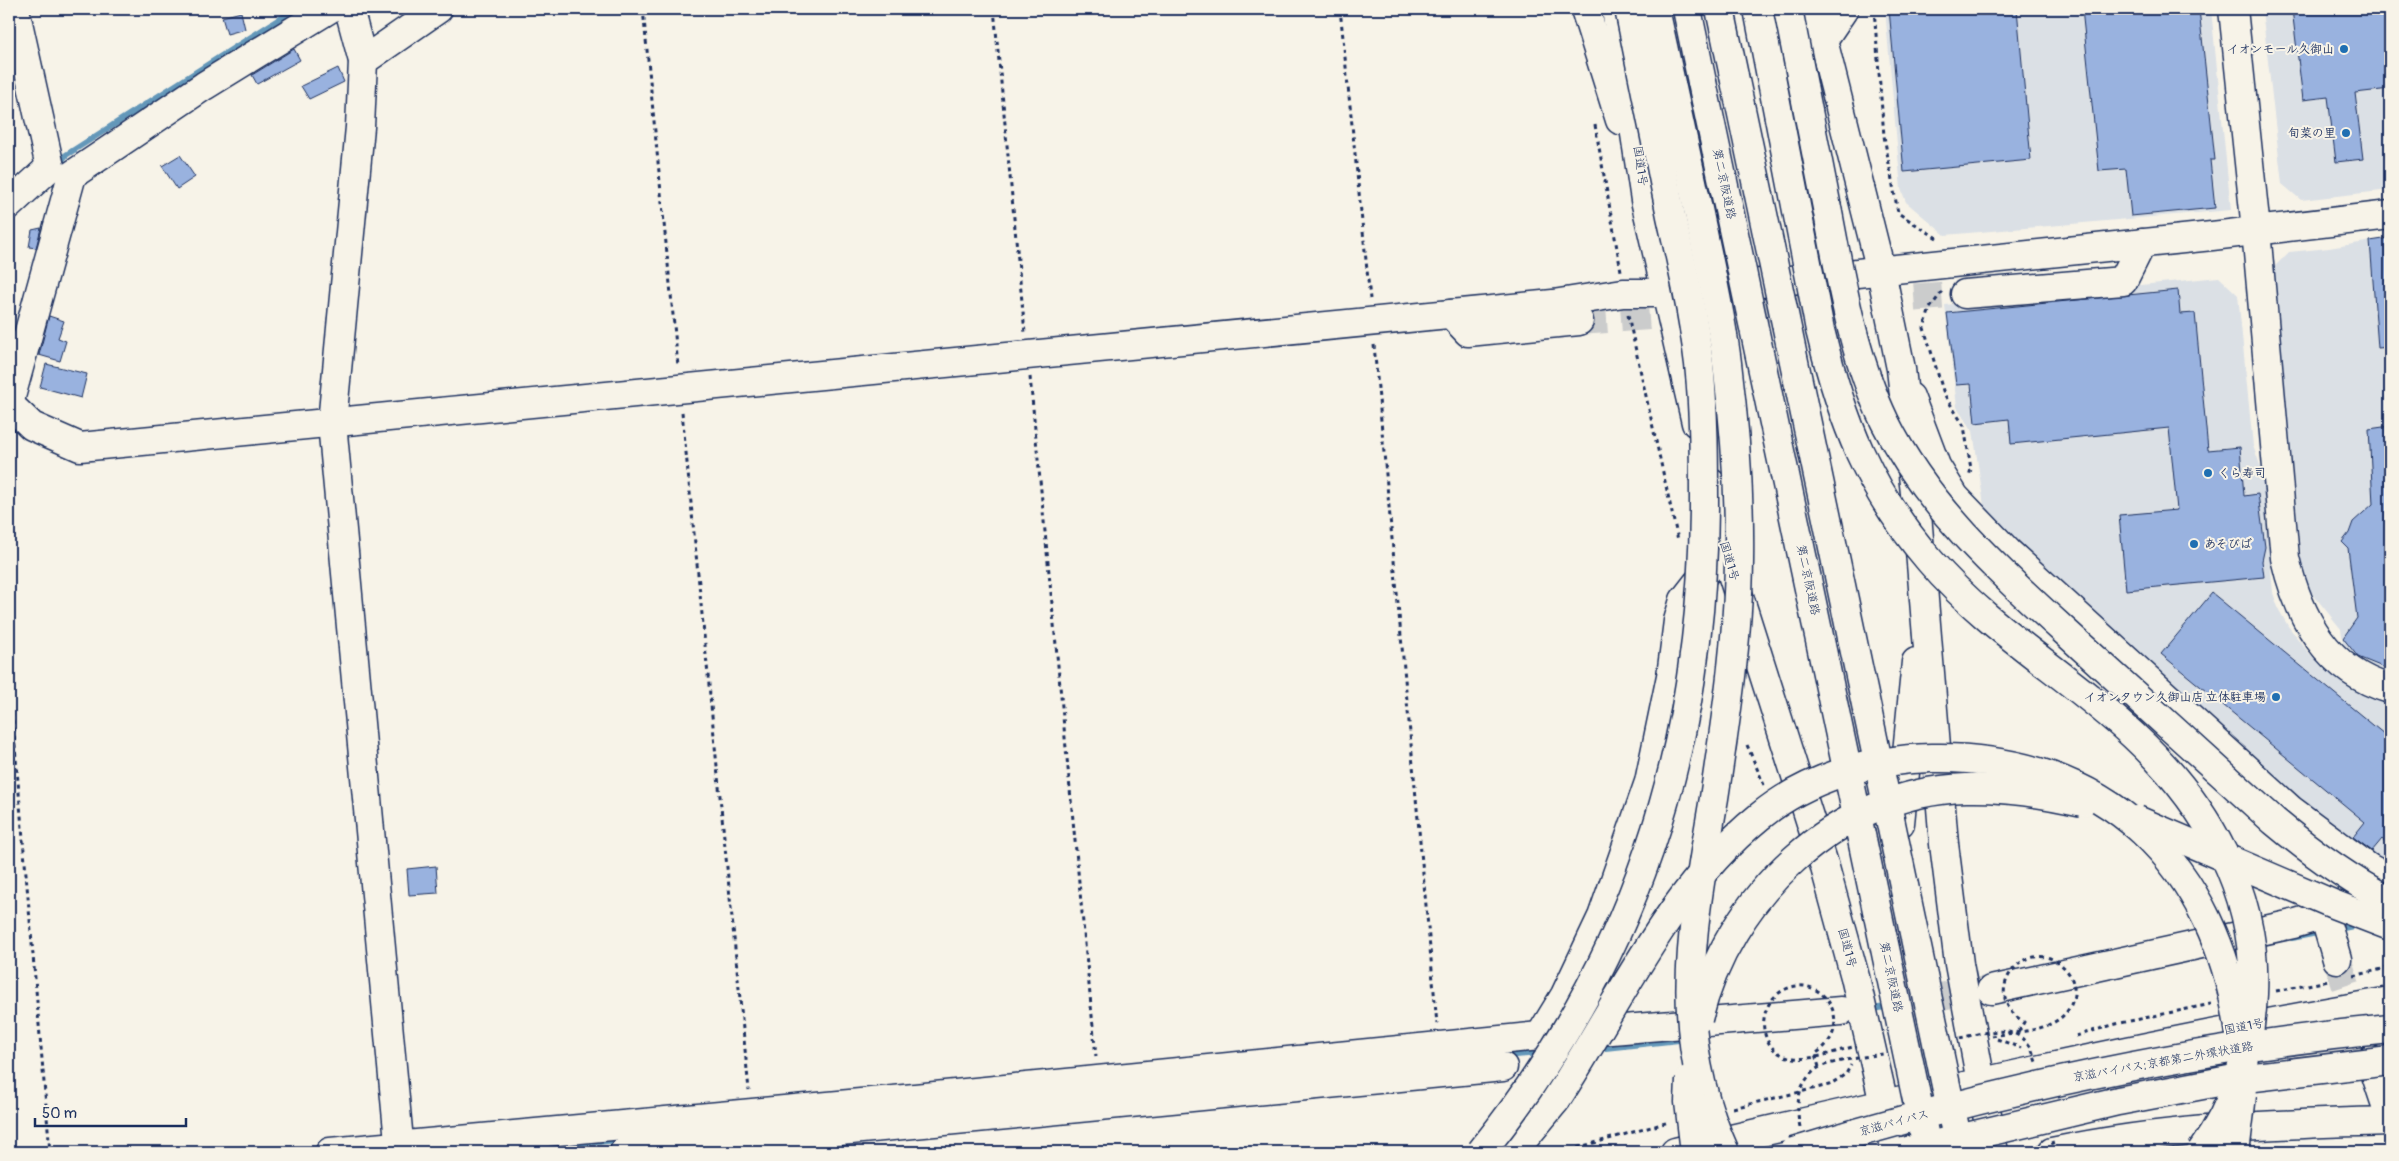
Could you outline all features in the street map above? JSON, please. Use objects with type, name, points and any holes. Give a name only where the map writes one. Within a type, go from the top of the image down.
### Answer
[{"type":"main road","points":[[16,9],[61,171],[9,404],[32,426],[80,447],[1554,304],[1623,293],[1665,293],[2390,215]]},
{"type":"main road","points":[[9,205],[61,171],[330,9]]},
{"type":"main road","points":[[349,9],[363,61],[360,127],[332,423],[400,1149]]},
{"type":"main road","points":[[363,61],[438,9]]},
{"type":"main road","points":[[1584,9],[1645,200]]},
{"type":"main road","name":"国道1号","points":[[1616,9],[1645,200],[1724,549],[1824,864],[1855,977],[1894,1152]]},
{"type":"main road","points":[[1481,1152],[1507,1120],[1572,1021],[1602,968],[1623,921],[1668,794],[1693,678],[1700,617],[1704,547],[1703,420],[1699,365],[1689,302],[1629,9]]},
{"type":"main road","points":[[1655,9],[1718,303],[1734,425],[1739,560],[1736,635],[1721,754],[1693,922],[1689,967],[1689,1008],[1696,1059],[1708,1106],[1726,1152]]},
{"type":"main road","name":"第二京阪道路","points":[[1687,9],[1940,1150]]},
{"type":"main road","points":[[1720,9],[1940,1150]]},
{"type":"main road","points":[[1758,9],[1818,322],[1832,378],[1862,461],[1882,497],[1931,562],[1960,593],[2133,735],[2165,767],[2194,802],[2215,834],[2232,869],[2243,899],[2252,939],[2254,978],[2252,1015],[2246,1056],[2234,1095],[2216,1132],[2202,1152]]},
{"type":"main road","points":[[1788,9],[1844,295],[1856,345],[1885,422],[1904,456],[1930,495],[1958,527],[2034,602],[2274,821],[2312,853],[2342,874],[2390,902]]},
{"type":"main road","points":[[1812,9],[1823,40],[1881,271],[1901,370],[1922,575],[1944,844],[1959,964],[1994,1152]]},
{"type":"main road","points":[[1823,40],[1844,9]]},
{"type":"main road","points":[[2233,9],[2256,230],[2285,558],[2294,594],[2314,633],[2332,654],[2356,674],[2390,689]]},
{"type":"main road","points":[[1955,292],[2123,281],[2142,243]]},
{"type":"main road","points":[[1452,314],[1468,332],[1579,321]]},
{"type":"main road","points":[[1901,370],[1936,466],[1955,497],[2043,585],[2291,810],[2380,874],[2349,899],[2324,915],[2293,924],[1991,990]]},
{"type":"main road","points":[[1540,1036],[1565,995],[1602,917],[1649,782],[1671,676],[1678,621],[1684,600],[1724,549]]},
{"type":"main road","points":[[1922,575],[1917,653],[1899,834],[1899,902],[1904,960],[1935,1102],[1929,1128],[1940,1150]]},
{"type":"main road","points":[[1513,1152],[1561,1092],[1661,927],[1691,885],[1727,845],[1760,815],[1791,795],[1827,778],[1866,766],[1912,758],[1948,757],[1984,759],[2030,768],[2070,782],[2108,802],[2147,835],[2173,864],[2196,898],[2214,932],[2227,968],[2237,1012],[2242,1055],[2242,1096],[2235,1152]]},
{"type":"main road","points":[[1695,1152],[1689,1102],[1696,1028],[1705,992],[1720,957],[1738,923],[1781,870],[1807,848],[1837,827],[1898,800],[1964,788],[2006,788],[2052,794],[2100,806],[2147,823],[2333,904],[2390,926]]},
{"type":"main road","points":[[2324,915],[2339,972]]},
{"type":"main road","name":"国道1号","points":[[1675,1152],[1884,1104],[1935,1102],[1980,1082],[2174,1040],[2390,1001]]},
{"type":"main road","points":[[624,1152],[756,1140],[1099,1093],[1443,1055],[1540,1036],[1841,1011]]},
{"type":"main road","name":"京滋バイパス;京都第二外環状道路","points":[[1935,1102],[2000,1094],[2143,1064],[2228,1049],[2390,1029]]},
{"type":"main road","points":[[1443,1055],[1503,1067]]},
{"type":"main road","points":[[1903,1152],[1940,1150],[2109,1103],[2229,1080],[2381,1061],[2389,1116],[2191,1132],[2127,1139],[2052,1152]]},
{"type":"main road","points":[[1940,1150],[1950,1138],[1956,1117],[1965,1100],[1980,1082]]},
{"type":"main road","points":[[330,1152],[400,1149],[753,1113],[1099,1093]]},
{"type":"main road","name":"京滋バイパス","points":[[1793,1152],[1876,1126],[1935,1102]]},
{"type":"main road","points":[[753,1113],[756,1140]]},
{"type":"path","points":[[643,9],[753,1113]]},
{"type":"path","points":[[994,9],[1099,1093]]},
{"type":"path","points":[[1340,9],[1443,1055]]},
{"type":"path","points":[[1874,9],[1884,136],[1898,213],[1944,243]]},
{"type":"path","points":[[1955,292],[1930,308],[1924,328],[1944,394],[1964,426],[1971,469],[1966,483],[1955,497]]},
{"type":"path","points":[[12,712],[50,1152]]},
{"type":"path","points":[[2017,1035],[2020,1028],[2024,1022],[2012,1015],[2006,1004],[2004,993],[2006,981],[2011,970],[2025,960],[2042,956],[2053,959],[2070,974],[2074,985],[2071,1007],[2064,1016],[2044,1027],[2027,1030],[2018,1031],[1992,1036],[2018,1049],[2035,1045]]},
{"type":"path","points":[[2274,992],[2339,972],[2390,967]]},
{"type":"path","points":[[1819,1067],[1817,1060],[1814,1054],[1825,1048],[1832,1038],[1835,1026],[1835,1015],[1830,1004],[1817,992],[1800,986],[1778,993],[1769,1001],[1764,1012],[1762,1024],[1765,1036],[1771,1046],[1780,1054],[1804,1059],[1813,1056],[1822,1054],[1840,1050],[1857,1046]]},
{"type":"path","points":[[2069,1038],[2116,1024],[2216,1003]]},
{"type":"shaded area","points":[[1885,9],[2211,9],[2231,210],[1945,235],[1906,202],[1901,189]]},
{"type":"shaded area","points":[[2262,9],[2390,9],[2390,190],[2301,200],[2282,184]]},
{"type":"shaded area","points":[[2390,238],[2390,676],[2361,664],[2344,648],[2341,629],[2308,588],[2302,570],[2274,267],[2289,252],[2329,248]]},
{"type":"shaded area","points":[[2219,277],[2238,295],[2253,446],[2262,470],[2273,593],[2279,610],[2288,626],[2308,652],[2326,669],[2347,682],[2390,701],[2390,866],[2324,823],[1986,519],[1973,431],[1957,407],[1945,305]]},
{"type":"building","points":[[1889,9],[2017,9],[2031,160],[1904,172]]},
{"type":"building","points":[[2082,9],[2199,9],[2215,160],[2210,160],[2215,208],[2131,216],[2126,169],[2099,171]]},
{"type":"building","name":"イオンモール久御山","points":[[2292,9],[2390,9],[2390,89],[2355,93],[2363,159],[2336,162],[2328,97],[2303,100]]},
{"type":"building","points":[[241,12],[245,29],[227,34],[222,17]]},
{"type":"building","points":[[294,49],[300,60],[257,84],[252,75]]},
{"type":"building","points":[[338,68],[344,82],[309,99],[301,86]]},
{"type":"building","points":[[180,155],[195,177],[177,189],[162,166]]},
{"type":"building","points":[[41,228],[36,248],[29,247],[32,230]]},
{"type":"building","points":[[2390,238],[2390,347],[2378,348],[2370,241]]},
{"type":"building","points":[[2178,290],[2180,314],[2195,313],[2208,450],[2240,447],[2244,496],[2258,494],[2265,547],[2262,561],[2264,577],[2126,590],[2119,515],[2177,510],[2169,428],[2011,444],[2009,419],[1975,423],[1971,384],[1956,385],[1947,313]]},
{"type":"building","points":[[49,316],[64,321],[58,338],[66,341],[60,361],[39,355]]},
{"type":"building","points":[[46,364],[87,374],[81,398],[40,387]]},
{"type":"building","points":[[2390,426],[2390,670],[2358,657],[2343,638],[2357,618],[2348,548],[2342,542],[2349,533],[2353,522],[2373,504],[2369,429]]},
{"type":"building","name":"イオンタウン久御山店 立体駐車場","points":[[2212,593],[2390,739],[2390,846],[2382,839],[2372,851],[2353,837],[2365,822],[2161,654]]},
{"type":"building","points":[[436,866],[438,893],[409,895],[407,869]]},
{"type":"waterway","points":[[57,166],[66,155],[295,9]]},
{"type":"waterway","points":[[2334,930],[2358,925]]},
{"type":"waterway","points":[[2292,938],[2322,932]]},
{"type":"waterway","points":[[1935,999],[1960,995]]},
{"type":"waterway","points":[[1868,1010],[1890,1006]]},
{"type":"waterway","points":[[1596,1049],[1688,1039]]},
{"type":"waterway","points":[[1501,1056],[1541,1053]]},
{"type":"waterway","points":[[497,1152],[628,1139]]},
{"type":"tunnel","points":[[1579,321],[1965,294]]},
{"type":"tunnel","points":[[2337,959],[2371,1060]]},
{"type":"tunnel","points":[[1841,1011],[1987,990]]},
{"type":"place","name":"イオンモール久御山","points":[[2344,49]]},
{"type":"place","name":"旬菜の里","points":[[2346,133]]},
{"type":"place","name":"くら寿司","points":[[2208,473]]},
{"type":"place","name":"あそびば","points":[[2194,544]]},
{"type":"place","name":"イオンタウン久御山店 立体駐車場","points":[[2276,697]]}]
